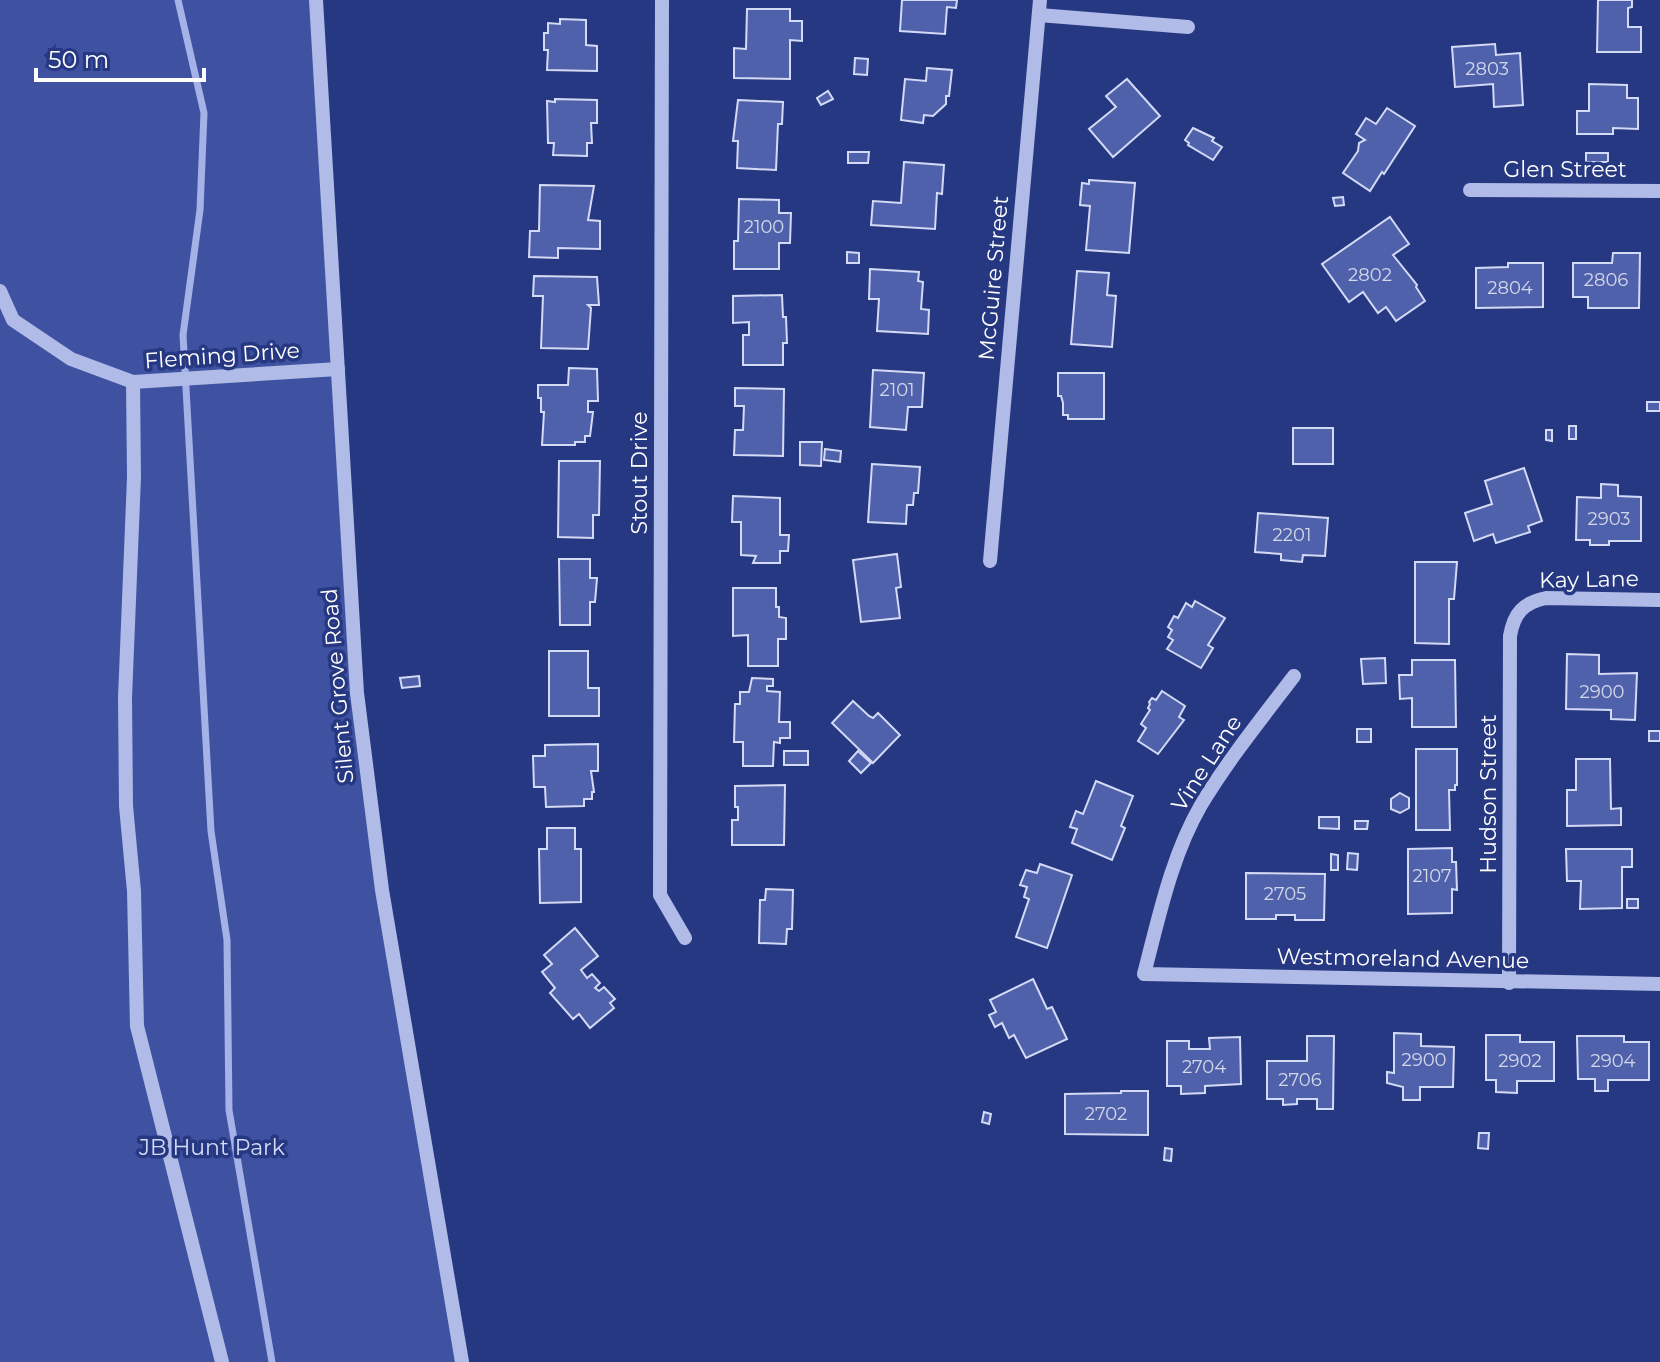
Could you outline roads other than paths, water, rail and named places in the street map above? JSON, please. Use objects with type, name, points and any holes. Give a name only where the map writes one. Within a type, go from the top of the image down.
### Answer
[{"type":"street","name":"Silent Grove Road","points":[[316,0],[357,693],[382,890],[462,1362]]},
{"type":"street","name":"Stout Drive","points":[[662,0],[660,895],[685,938]]},
{"type":"street","points":[[1040,8],[1188,27]]},
{"type":"street","name":"McGuire Street","points":[[990,561],[1040,8]]},
{"type":"street","name":"Glen Street","points":[[1470,190],[1660,191]]},
{"type":"street","name":"Fleming Drive","points":[[0,291],[13,320],[71,359],[133,382],[338,369]]},
{"type":"street","points":[[133,382],[134,477],[125,713],[126,806],[134,891],[137,1026],[222,1362]]},
{"type":"street","name":"Kay Lane","points":[[1521,608],[1546,598],[1660,600]]},
{"type":"street","name":"Hudson Street","points":[[1509,983],[1510,636],[1513,620],[1521,608]]},
{"type":"street","name":"Vine Lane","points":[[1144,974],[1166,888],[1200,807],[1245,740],[1294,676]]},
{"type":"street","name":"Westmoreland Avenue","points":[[1144,974],[1660,984]]},
{"type":"waterway","points":[[178,0],[204,113],[200,210],[183,335],[211,831],[227,940],[229,1110],[272,1362]]},
{"type":"park label","name":"JB Hunt Park","points":[[212,1147]]}]
